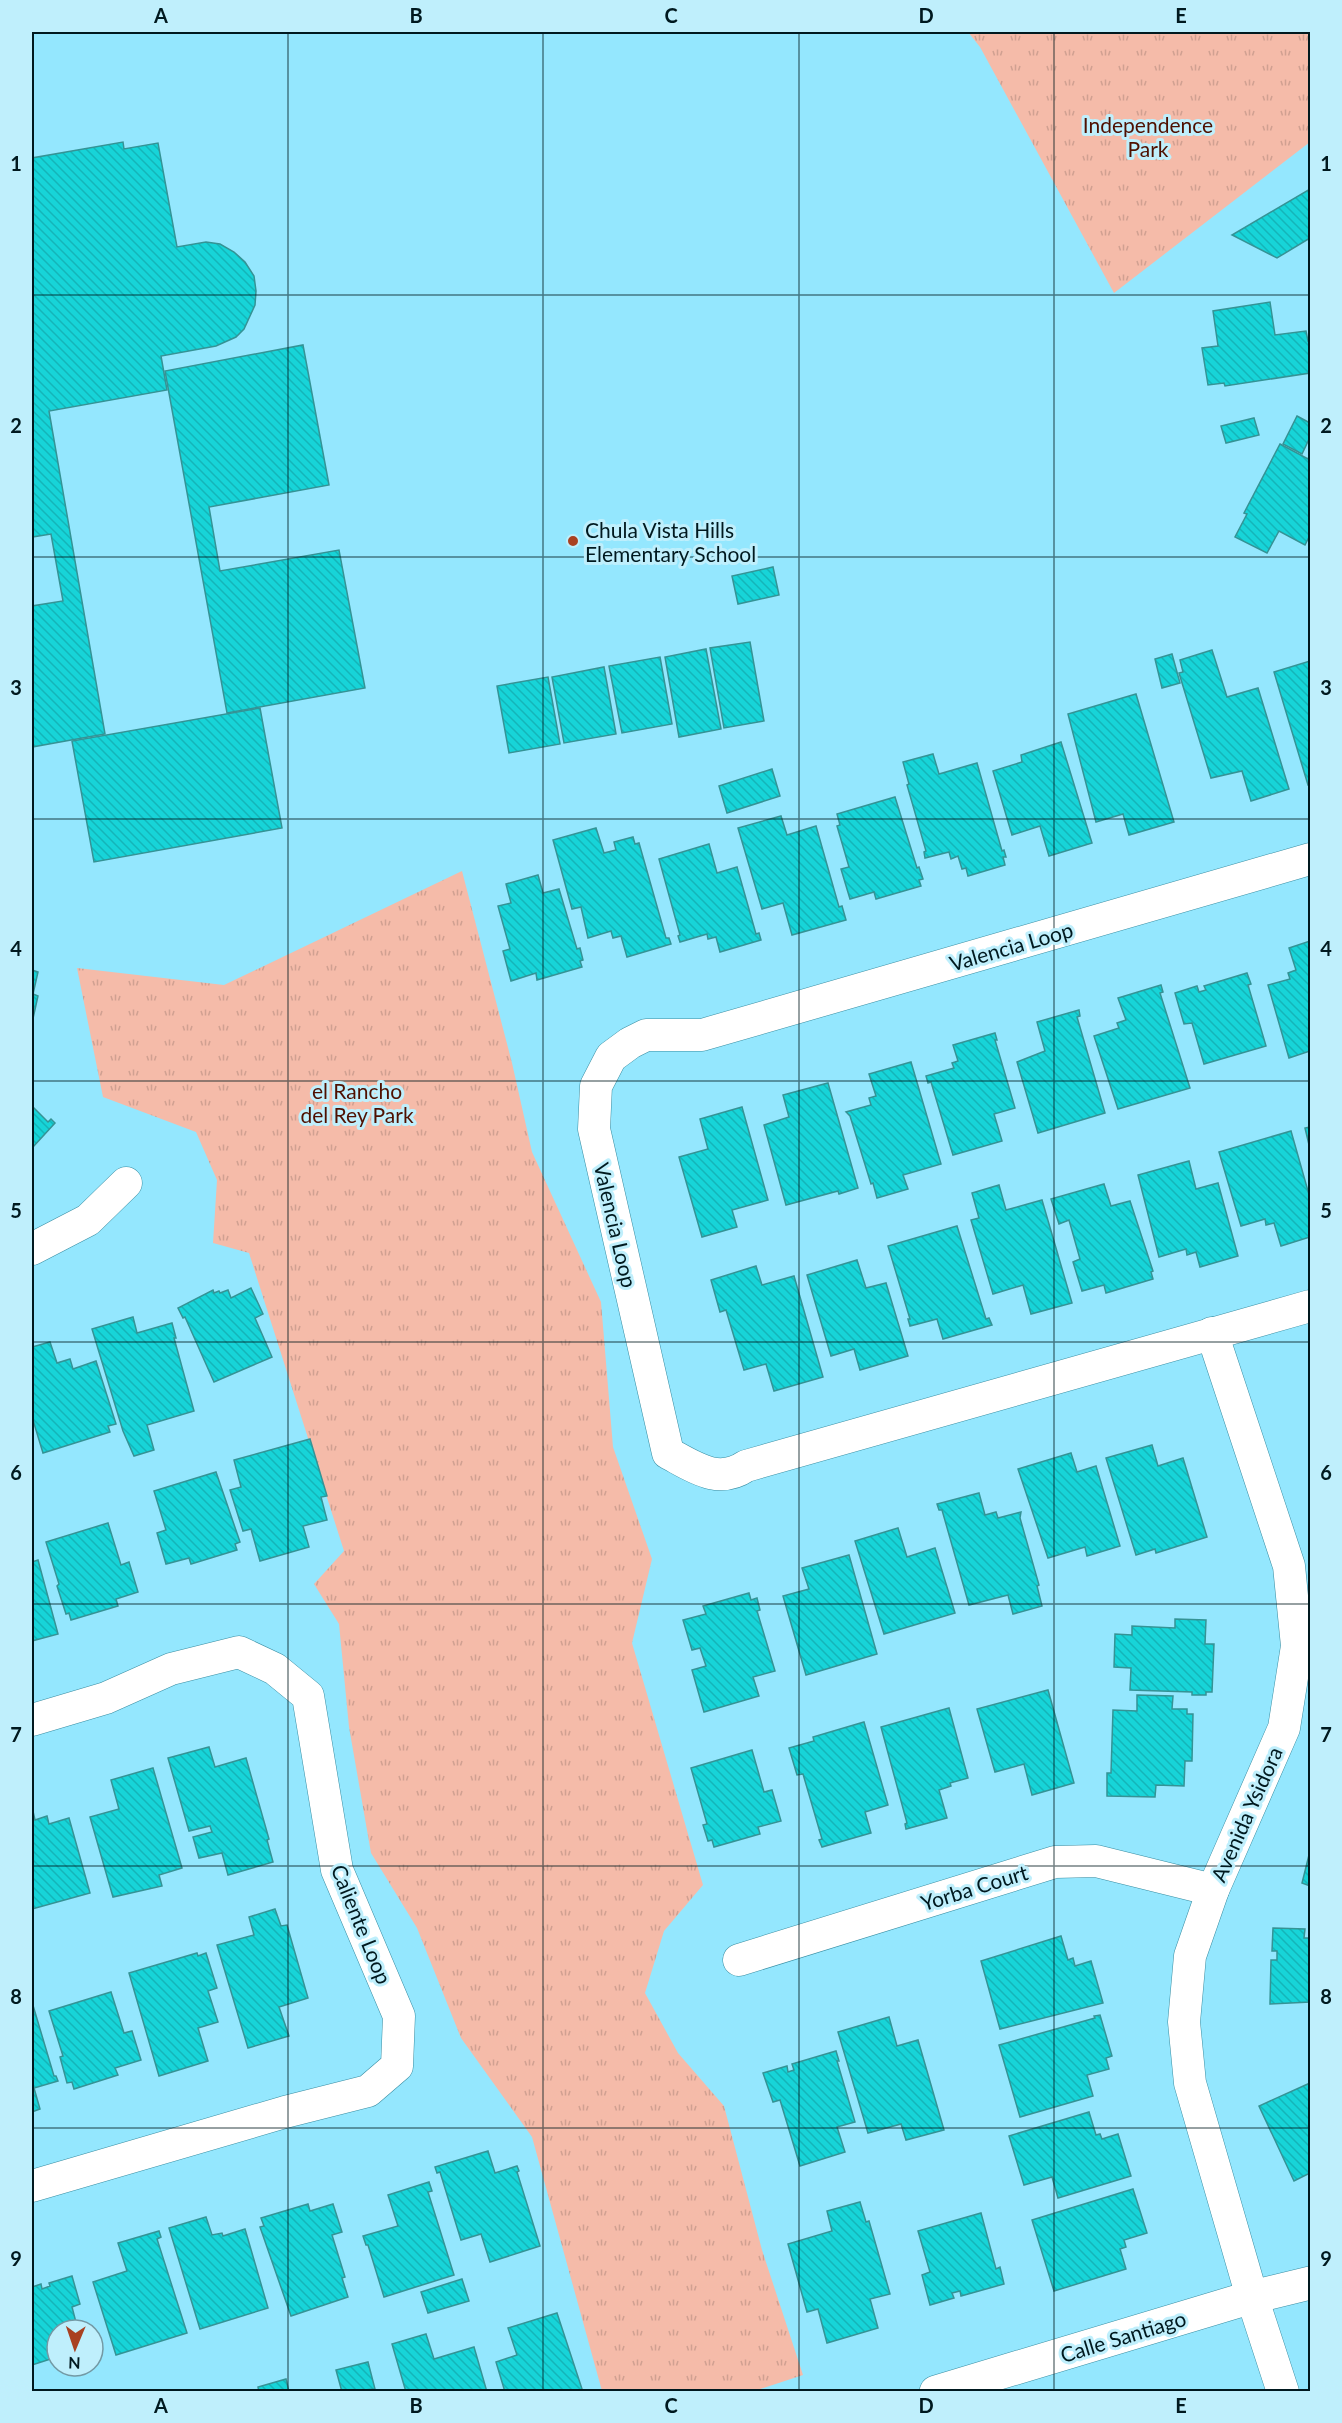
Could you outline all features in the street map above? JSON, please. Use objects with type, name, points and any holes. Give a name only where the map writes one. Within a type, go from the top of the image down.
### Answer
[{"type":"street","name":"Valencia Loop","points":[[1311,859],[702,1035],[646,1035],[611,1057],[596,1086],[594,1130],[668,1453],[708,1474],[737,1472],[746,1466],[1311,1306]]},
{"type":"street","points":[[32,1249],[88,1220],[126,1183]]},
{"type":"street","name":"Avenida Ysidora","points":[[1212,1333],[1289,1566],[1297,1646],[1284,1728],[1213,1890],[1190,1956],[1184,2022],[1190,2083],[1252,2297],[1283,2391]]},
{"type":"street","name":"Caliente Loop","points":[[32,1720],[106,1698],[171,1669],[239,1652],[275,1669],[308,1696],[337,1870],[399,2016],[397,2066],[368,2091],[285,2112],[32,2186]]},
{"type":"street","name":"Yorba Court","points":[[739,1960],[1055,1862],[1096,1861],[1213,1890]]},
{"type":"street","name":"Calle Santiago","points":[[936,2391],[1252,2297],[1311,2283]]},
{"type":"green space","name":"Independence Park","points":[[968,32],[1310,32],[1310,142],[1114,293],[980,47]]},
{"type":"green space","name":"el Rancho del Rey Park","points":[[462,871],[512,1063],[532,1152],[601,1302],[613,1447],[652,1559],[632,1643],[703,1885],[664,1931],[645,1993],[678,2053],[724,2106],[762,2250],[803,2375],[754,2391],[602,2391],[532,2137],[461,2038],[417,1928],[371,1853],[349,1727],[339,1624],[314,1584],[344,1551],[249,1253],[213,1243],[217,1180],[196,1132],[103,1097],[77,968],[224,985]]},
{"type":"building","points":[[123,142],[124,149],[158,143],[177,247],[206,242],[220,244],[234,252],[245,262],[254,276],[255,305],[244,329],[236,337],[216,346],[161,356],[167,390],[49,411],[105,734],[32,747],[32,606],[63,601],[51,534],[32,537],[32,158]]},
{"type":"building","points":[[1310,189],[1310,238],[1277,258],[1232,235]]},
{"type":"building","points":[[1270,302],[1275,335],[1306,331],[1308,341],[1310,340],[1310,373],[1225,386],[1224,383],[1208,385],[1202,348],[1218,346],[1213,311]]},
{"type":"building","points":[[303,345],[329,485],[209,507],[220,571],[339,550],[365,688],[227,713],[165,371]]},
{"type":"building","points":[[1297,416],[1310,423],[1310,437],[1302,454],[1283,444]]},
{"type":"building","points":[[1254,418],[1259,435],[1226,443],[1221,426]]},
{"type":"building","points":[[1280,444],[1308,459],[1310,454],[1310,535],[1305,545],[1279,531],[1267,553],[1235,537],[1247,514],[1244,513]]},
{"type":"building","points":[[773,567],[779,595],[738,604],[732,576]]},
{"type":"building","points":[[750,642],[764,721],[724,728],[710,648]]},
{"type":"building","points":[[706,649],[721,729],[679,737],[665,657]]},
{"type":"building","points":[[1212,650],[1227,697],[1258,688],[1289,789],[1251,801],[1242,771],[1211,778],[1179,673],[1183,672],[1180,660]]},
{"type":"building","points":[[1172,654],[1180,683],[1162,688],[1155,659]]},
{"type":"building","points":[[660,657],[672,724],[622,733],[609,666]]},
{"type":"building","points":[[1310,661],[1310,784],[1308,785],[1274,672]]},
{"type":"building","points":[[604,667],[616,734],[564,743],[552,677]]},
{"type":"building","points":[[548,677],[560,744],[509,753],[497,686]]},
{"type":"building","points":[[1136,694],[1174,822],[1129,835],[1123,814],[1096,822],[1068,714]]},
{"type":"building","points":[[260,708],[282,828],[94,862],[72,741]]},
{"type":"building","points":[[1061,742],[1092,843],[1049,856],[1040,826],[1012,835],[993,771],[1022,762],[1021,755]]},
{"type":"building","points":[[933,754],[939,774],[977,763],[1002,851],[1004,850],[1006,857],[1003,857],[1005,865],[968,876],[966,868],[962,869],[958,856],[951,859],[949,852],[925,858],[924,852],[926,851],[907,785],[909,784],[903,762]]},
{"type":"building","points":[[772,769],[780,796],[727,813],[719,786]]},
{"type":"building","points":[[895,797],[917,868],[919,867],[923,879],[919,880],[921,886],[876,899],[874,892],[850,899],[841,869],[849,867],[837,826],[840,825],[837,814]]},
{"type":"building","points":[[781,816],[787,835],[816,826],[839,907],[842,906],[846,920],[792,935],[783,903],[762,909],[738,828]]},
{"type":"building","points":[[596,828],[604,853],[616,850],[614,842],[633,837],[635,844],[639,843],[666,938],[669,938],[671,944],[627,957],[621,936],[613,938],[611,931],[588,938],[581,907],[572,909],[553,840]]},
{"type":"building","points":[[709,844],[717,873],[737,867],[756,934],[759,933],[761,940],[720,952],[716,937],[708,939],[707,934],[680,942],[659,859]]},
{"type":"building","points":[[538,875],[543,893],[559,889],[577,949],[580,948],[582,967],[537,980],[536,973],[511,981],[503,951],[510,949],[498,906],[511,903],[506,884]]},
{"type":"building","points":[[1310,941],[1310,1051],[1289,1058],[1268,985],[1290,979],[1288,973],[1296,970],[1289,948]]},
{"type":"building","points":[[32,970],[38,972],[33,994],[38,996],[32,1023]]},
{"type":"building","points":[[1247,973],[1251,984],[1248,985],[1266,1046],[1204,1064],[1192,1023],[1184,1024],[1175,993],[1197,986],[1199,992],[1206,990],[1204,986]]},
{"type":"building","points":[[1161,985],[1163,992],[1160,993],[1190,1088],[1118,1109],[1094,1036],[1119,1028],[1117,1023],[1126,1020],[1118,998]]},
{"type":"building","points":[[1079,1010],[1080,1016],[1077,1017],[1105,1113],[1038,1133],[1017,1062],[1045,1051],[1037,1022]]},
{"type":"building","points":[[995,1033],[997,1040],[995,1040],[1015,1108],[994,1114],[1002,1141],[953,1155],[931,1082],[928,1083],[926,1076],[954,1068],[952,1063],[958,1061],[953,1045]]},
{"type":"building","points":[[911,1062],[941,1164],[903,1175],[908,1189],[877,1198],[850,1116],[846,1112],[871,1105],[869,1098],[876,1096],[869,1074]]},
{"type":"building","points":[[828,1083],[858,1188],[786,1205],[764,1125],[789,1117],[783,1095]]},
{"type":"building","points":[[32,1106],[48,1122],[51,1119],[55,1123],[32,1148]]},
{"type":"building","points":[[742,1107],[768,1200],[732,1210],[737,1227],[702,1237],[679,1157],[708,1149],[700,1119]]},
{"type":"building","points":[[1310,1127],[1310,1149],[1305,1128]]},
{"type":"building","points":[[1291,1131],[1310,1198],[1310,1237],[1281,1246],[1274,1223],[1266,1225],[1265,1219],[1241,1226],[1219,1152]]},
{"type":"building","points":[[1189,1161],[1196,1189],[1218,1183],[1238,1256],[1200,1267],[1196,1252],[1187,1255],[1186,1249],[1159,1257],[1138,1175]]},
{"type":"building","points":[[1104,1184],[1111,1206],[1130,1201],[1153,1271],[1151,1272],[1153,1279],[1106,1293],[1104,1285],[1082,1291],[1073,1262],[1080,1259],[1069,1220],[1059,1224],[1051,1199]]},
{"type":"building","points":[[999,1185],[1006,1210],[1042,1200],[1072,1303],[1031,1314],[1023,1285],[993,1294],[971,1220],[979,1218],[972,1193]]},
{"type":"building","points":[[957,1226],[986,1319],[989,1318],[992,1325],[943,1339],[937,1319],[910,1326],[908,1319],[910,1319],[888,1246]]},
{"type":"building","points":[[857,1260],[866,1288],[886,1283],[908,1356],[860,1370],[854,1349],[831,1356],[807,1275]]},
{"type":"building","points":[[756,1266],[762,1285],[794,1276],[823,1377],[774,1391],[766,1364],[744,1370],[726,1310],[720,1312],[711,1280]]},
{"type":"building","points":[[251,1288],[263,1314],[255,1318],[272,1357],[214,1382],[185,1317],[183,1318],[178,1308],[213,1290],[214,1293],[219,1291],[220,1293],[228,1290],[231,1298]]},
{"type":"building","points":[[133,1317],[137,1333],[172,1323],[194,1411],[147,1425],[154,1450],[134,1456],[123,1431],[92,1329]]},
{"type":"building","points":[[50,1342],[57,1363],[70,1359],[73,1369],[96,1361],[116,1424],[108,1426],[110,1432],[43,1453],[32,1417],[32,1347]]},
{"type":"building","points":[[310,1439],[327,1496],[321,1497],[327,1520],[303,1526],[309,1547],[260,1561],[251,1529],[243,1531],[230,1490],[241,1487],[234,1460]]},
{"type":"building","points":[[1152,1445],[1158,1466],[1183,1458],[1207,1537],[1156,1553],[1155,1549],[1136,1555],[1106,1458]]},
{"type":"building","points":[[1071,1453],[1077,1472],[1096,1466],[1120,1546],[1087,1556],[1085,1547],[1048,1558],[1018,1469]]},
{"type":"building","points":[[216,1472],[240,1542],[235,1544],[237,1550],[191,1564],[189,1558],[166,1564],[157,1533],[166,1530],[154,1491]]},
{"type":"building","points":[[979,1493],[985,1515],[996,1512],[998,1518],[1021,1512],[1020,1518],[1039,1585],[1037,1586],[1042,1606],[1013,1614],[1008,1595],[969,1605],[942,1510],[939,1510],[937,1504]]},
{"type":"building","points":[[108,1523],[121,1565],[129,1562],[138,1592],[116,1599],[118,1606],[71,1620],[69,1613],[66,1614],[57,1586],[59,1584],[46,1542]]},
{"type":"building","points":[[898,1528],[907,1557],[935,1548],[955,1613],[884,1634],[855,1541]]},
{"type":"building","points":[[849,1555],[877,1654],[806,1675],[783,1596],[809,1589],[802,1568]]},
{"type":"building","points":[[38,1560],[58,1634],[32,1641],[32,1562]]},
{"type":"building","points":[[749,1593],[751,1600],[757,1598],[760,1610],[757,1611],[775,1671],[753,1677],[759,1696],[704,1712],[692,1670],[706,1666],[700,1648],[692,1650],[683,1620],[706,1614],[703,1606]]},
{"type":"building","points":[[1175,1619],[1206,1620],[1205,1644],[1214,1644],[1212,1692],[1206,1692],[1206,1695],[1192,1695],[1192,1692],[1130,1690],[1131,1668],[1114,1667],[1115,1634],[1132,1635],[1132,1626],[1175,1628]]},
{"type":"building","points":[[1048,1690],[1074,1783],[1032,1795],[1024,1764],[995,1772],[977,1709]]},
{"type":"building","points":[[1137,1695],[1173,1696],[1172,1709],[1187,1709],[1187,1714],[1193,1714],[1192,1761],[1185,1761],[1184,1786],[1156,1785],[1155,1797],[1107,1796],[1107,1773],[1111,1773],[1113,1710],[1137,1711]]},
{"type":"building","points":[[949,1708],[968,1778],[950,1783],[951,1786],[939,1790],[947,1818],[906,1829],[905,1824],[907,1823],[881,1727]]},
{"type":"building","points":[[864,1722],[888,1805],[865,1812],[871,1833],[822,1847],[819,1840],[822,1839],[803,1774],[797,1775],[789,1748],[814,1741],[813,1737]]},
{"type":"building","points":[[209,1747],[215,1767],[246,1758],[269,1839],[267,1840],[273,1862],[228,1875],[222,1853],[199,1858],[193,1837],[212,1832],[210,1826],[189,1831],[168,1758]]},
{"type":"building","points":[[752,1750],[764,1792],[772,1790],[781,1821],[758,1827],[760,1834],[714,1847],[712,1840],[708,1841],[703,1825],[707,1824],[691,1768]]},
{"type":"building","points":[[153,1768],[182,1868],[159,1875],[162,1886],[113,1897],[90,1817],[119,1809],[111,1780]]},
{"type":"building","points":[[32,1807],[35,1820],[47,1816],[49,1824],[69,1818],[90,1893],[32,1909]]},
{"type":"building","points":[[1310,1851],[1310,1886],[1302,1883]]},
{"type":"building","points":[[275,1909],[281,1926],[287,1925],[308,1998],[279,2007],[289,2036],[248,2048],[217,1945],[254,1935],[249,1917]]},
{"type":"building","points":[[1273,1928],[1305,1929],[1304,1938],[1310,1938],[1310,2002],[1270,2004],[1271,1960],[1277,1960],[1277,1951],[1272,1951]]},
{"type":"building","points":[[1061,1936],[1068,1960],[1073,1958],[1075,1966],[1091,1961],[1103,2003],[1000,2029],[981,1961]]},
{"type":"building","points":[[197,1953],[198,1956],[206,1953],[217,1988],[208,1991],[218,2022],[198,2028],[208,2061],[159,2076],[129,1973]]},
{"type":"building","points":[[111,1992],[124,2033],[132,2031],[141,2060],[115,2068],[118,2075],[74,2089],[72,2082],[67,2083],[60,2057],[63,2056],[49,2011]]},
{"type":"building","points":[[32,2002],[54,2076],[58,2081],[34,2088],[40,2109],[32,2112]]},
{"type":"building","points":[[1100,2015],[1112,2056],[1106,2058],[1109,2069],[1087,2075],[1093,2096],[1020,2117],[999,2045]]},
{"type":"building","points":[[889,2017],[897,2046],[918,2040],[944,2130],[906,2140],[901,2124],[868,2133],[838,2032]]},
{"type":"building","points":[[836,2051],[855,2122],[837,2127],[845,2152],[800,2166],[780,2100],[773,2102],[763,2073],[787,2066],[788,2072],[794,2070],[792,2064]]},
{"type":"building","points":[[1310,2083],[1310,2173],[1294,2181],[1259,2106]]},
{"type":"building","points":[[1089,2112],[1096,2135],[1100,2134],[1102,2139],[1118,2134],[1131,2176],[1058,2198],[1052,2177],[1024,2185],[1009,2136]]},
{"type":"building","points":[[488,2151],[495,2173],[517,2166],[540,2246],[490,2262],[481,2234],[461,2240],[440,2172],[437,2173],[435,2167]]},
{"type":"building","points":[[429,2182],[432,2191],[428,2192],[454,2275],[384,2297],[363,2236],[398,2226],[388,2195]]},
{"type":"building","points":[[1133,2189],[1147,2233],[1124,2240],[1126,2247],[1120,2249],[1126,2269],[1054,2291],[1032,2220]]},
{"type":"building","points":[[860,2202],[866,2222],[869,2221],[890,2294],[870,2299],[878,2328],[827,2343],[818,2309],[807,2312],[788,2244],[832,2231],[827,2211]]},
{"type":"building","points":[[308,2204],[310,2211],[333,2204],[342,2232],[332,2235],[345,2277],[342,2278],[348,2297],[291,2316],[260,2227],[264,2226],[261,2218]]},
{"type":"building","points":[[981,2213],[996,2269],[1000,2267],[1004,2284],[961,2296],[960,2291],[952,2293],[954,2298],[930,2305],[922,2275],[930,2272],[918,2231]]},
{"type":"building","points":[[206,2217],[212,2235],[222,2233],[223,2236],[245,2229],[268,2308],[200,2329],[169,2228]]},
{"type":"building","points":[[159,2231],[161,2237],[157,2239],[187,2333],[116,2355],[93,2282],[127,2271],[118,2243]]},
{"type":"building","points":[[72,2276],[80,2304],[72,2307],[75,2318],[45,2318],[45,2361],[32,2365],[32,2287],[41,2284],[42,2289],[50,2286],[49,2283]]},
{"type":"building","points":[[462,2279],[469,2301],[428,2313],[421,2292]]},
{"type":"building","points":[[557,2313],[583,2392],[505,2392],[496,2362],[517,2355],[508,2328]]},
{"type":"building","points":[[426,2334],[434,2359],[474,2347],[487,2392],[406,2392],[392,2344]]},
{"type":"building","points":[[368,2362],[375,2389],[342,2392],[336,2370]]},
{"type":"building","points":[[286,2379],[289,2392],[259,2392],[258,2387]]},
{"type":"place","name":"Chula Vista Hills Elementary School","points":[[573,541]]}]
